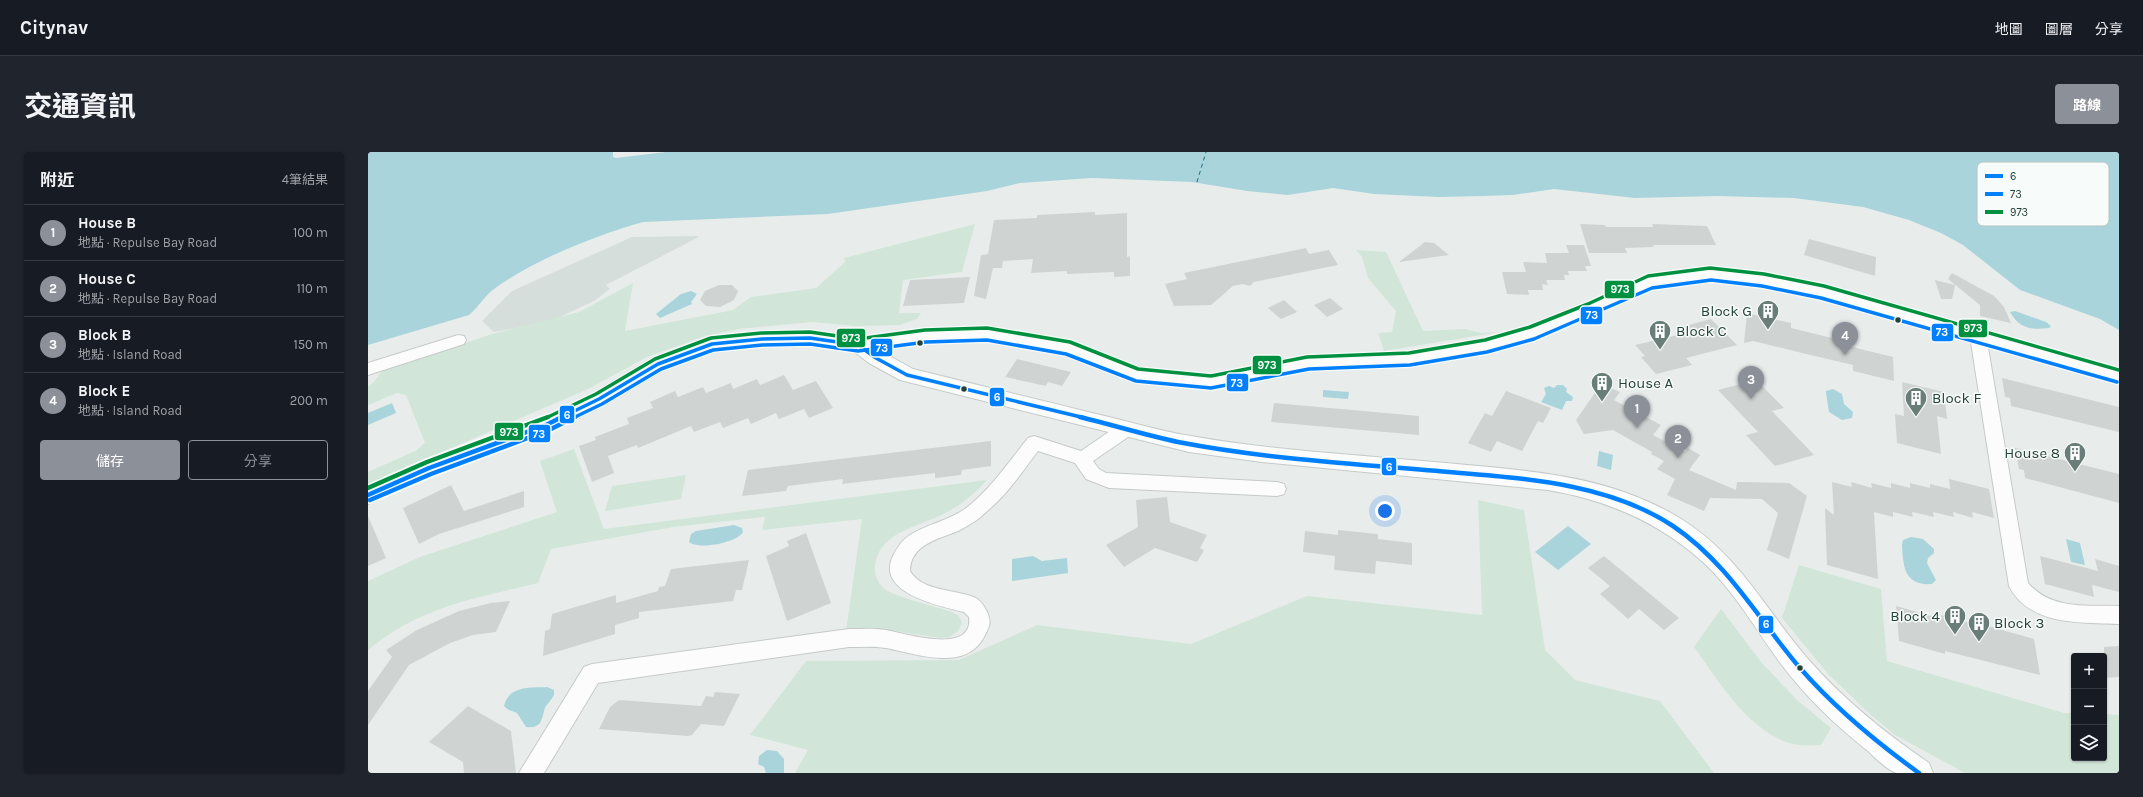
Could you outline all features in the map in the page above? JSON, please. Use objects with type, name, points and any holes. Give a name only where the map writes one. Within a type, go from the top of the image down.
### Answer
[{"type":"main road","points":[[368,494],[429,468],[546,425],[599,399],[658,364],[712,344],[762,339],[810,338],[858,345],[926,336],[987,334],[1068,348],[1137,375],[1186,381],[1211,382],[1238,378],[1308,363],[1410,359],[1486,346],[1532,333],[1590,310],[1650,282],[1678,277],[1711,274],[1764,280],[1822,292],[2119,376]]},
{"type":"main road","points":[[858,345],[876,358],[907,375],[1125,430],[1188,444],[1262,454],[1548,481],[1591,490],[1626,501],[1667,522],[1711,555],[1733,578],[1798,665],[1831,701],[1867,734],[1919,773]]},
{"type":"street","points":[[1978,336],[2019,586],[2031,600],[2048,609],[2119,615]]},
{"type":"street","points":[[368,369],[458,340]]},
{"type":"street","points":[[1083,459],[1125,430]]},
{"type":"street","points":[[531,773],[592,674],[849,638],[884,639],[946,650],[964,645],[977,632],[980,624],[976,610],[970,605],[908,585],[900,572],[899,565],[905,551],[918,539],[958,523],[987,500],[1034,443],[1083,459],[1088,471],[1094,476],[1109,481],[1277,488]]},
{"type":"shaded area","points":[[632,237],[699,237],[606,285],[610,289],[594,301],[549,322],[494,332],[482,321],[512,291]]},
{"type":"green space","points":[[975,224],[962,272],[903,280],[899,313],[921,313],[917,319],[900,325],[857,326],[812,322],[739,329],[705,336],[647,357],[588,389],[368,484],[368,472],[415,451],[425,443],[406,395],[397,393],[368,405],[368,386],[373,383],[382,371],[492,334],[579,312],[633,283],[625,331],[733,310],[751,297],[816,288],[845,262],[844,258]]},
{"type":"green space","points":[[1356,250],[1386,252],[1423,331],[1465,329],[1482,333],[1500,332],[1384,351],[1378,333],[1392,332],[1396,311],[1368,278],[1362,257]]},
{"type":"green space","points":[[574,449],[604,529],[987,480],[968,498],[953,509],[891,538],[883,546],[877,556],[875,569],[876,575],[881,586],[886,590],[908,599],[952,612],[959,616],[962,623],[958,631],[950,637],[940,638],[889,630],[846,631],[862,519],[762,530],[765,517],[673,527],[551,549],[538,583],[448,606],[408,623],[388,635],[368,650],[368,581],[420,557],[557,512],[540,461]]},
{"type":"green space","points":[[686,475],[681,499],[605,511],[612,486]]},
{"type":"green space","points":[[1478,500],[1524,510],[1545,650],[1575,680],[1660,701],[1714,773],[795,773],[808,750],[750,735],[806,661],[959,660],[1037,625],[1191,644],[1307,596],[1482,615]]},
{"type":"green space","points":[[1799,565],[1881,589],[1887,661],[2064,713],[2071,713],[2071,761],[2107,761],[2107,714],[2119,715],[2119,773],[1965,773],[1895,735],[1871,715],[1829,675],[1782,618]]},
{"type":"green space","points":[[1721,609],[1762,663],[1797,700],[1831,728],[1821,745],[1789,743],[1765,731],[1742,710],[1721,686],[1694,647]]},
{"type":"water","points":[[368,152],[613,152],[613,157],[616,158],[666,152],[2119,152],[2119,330],[2100,319],[2020,290],[1963,245],[1941,233],[1909,220],[1863,207],[1794,198],[1718,196],[1635,198],[1554,189],[1513,195],[1440,197],[1374,194],[1333,188],[1288,195],[1247,191],[1192,182],[1092,178],[1020,183],[987,191],[828,214],[643,222],[586,241],[527,268],[490,292],[469,315],[368,345]]},
{"type":"water","points":[[691,291],[697,294],[691,302],[692,304],[660,318],[656,314],[681,294]]},
{"type":"water","points":[[2015,311],[2046,322],[2051,326],[2043,329],[2026,327],[2018,322],[2010,312]]},
{"type":"water","points":[[1557,385],[1563,385],[1567,389],[1566,392],[1573,397],[1572,401],[1566,401],[1562,410],[1541,402],[1546,394],[1544,388],[1549,386],[1554,388]]},
{"type":"water","points":[[1833,389],[1842,394],[1844,404],[1853,412],[1852,418],[1842,420],[1829,412],[1826,391]]},
{"type":"water","points":[[1323,390],[1349,392],[1348,399],[1323,397]]},
{"type":"water","points":[[392,403],[396,413],[368,425],[368,413]]},
{"type":"water","points":[[1599,451],[1613,455],[1611,470],[1597,466]]},
{"type":"water","points":[[734,525],[742,528],[743,532],[739,536],[726,542],[700,545],[689,542],[691,534],[696,531]]},
{"type":"water","points":[[1568,526],[1591,544],[1558,570],[1535,552]]},
{"type":"water","points":[[1911,537],[1923,539],[1934,549],[1934,553],[1928,558],[1927,563],[1936,580],[1932,584],[1916,582],[1910,578],[1907,573],[1903,560],[1902,544],[1903,540]]},
{"type":"water","points":[[2066,539],[2080,543],[2085,565],[2071,562]]},
{"type":"water","points":[[1033,556],[1042,561],[1067,558],[1068,573],[1012,581],[1012,559]]},
{"type":"water","points":[[547,687],[554,690],[554,695],[544,710],[541,721],[536,726],[526,727],[517,713],[507,709],[504,706],[511,694],[516,691],[528,688]]},
{"type":"water","points":[[767,750],[777,751],[784,759],[784,773],[766,773],[764,767],[758,764],[759,756]]},
{"type":"building","points":[[1095,212],[1095,215],[1127,213],[1127,257],[1130,256],[1130,276],[1114,277],[1114,272],[1067,274],[1067,271],[1031,273],[1033,259],[1003,261],[1002,268],[993,268],[986,299],[974,296],[981,255],[988,254],[994,220],[1037,218],[1037,215]]},
{"type":"building","points":[[1580,224],[1605,225],[1606,227],[1653,227],[1652,224],[1707,226],[1716,245],[1653,245],[1654,247],[1625,248],[1627,253],[1589,253]]},
{"type":"building","points":[[1809,239],[1876,257],[1875,276],[1804,255]]},
{"type":"building","points":[[1425,242],[1434,243],[1449,255],[1399,262]]},
{"type":"building","points":[[1566,245],[1584,245],[1591,266],[1585,266],[1587,271],[1568,271],[1569,275],[1564,275],[1565,280],[1546,280],[1548,285],[1542,284],[1543,290],[1528,290],[1529,295],[1507,294],[1502,272],[1526,272],[1523,262],[1547,263],[1545,253],[1569,253]]},
{"type":"building","points":[[1306,248],[1309,254],[1329,250],[1338,265],[1254,282],[1250,286],[1243,284],[1233,286],[1211,305],[1174,306],[1165,284],[1187,279],[1184,273]]},
{"type":"building","points":[[1952,273],[1994,296],[2004,307],[2011,323],[1980,316],[1980,305],[1948,279]]},
{"type":"building","points":[[970,277],[964,303],[903,306],[910,280]]},
{"type":"building","points":[[1935,280],[1955,285],[1952,299],[1941,299]]},
{"type":"building","points":[[719,285],[732,285],[738,291],[734,300],[720,307],[706,306],[700,300],[705,291]]},
{"type":"building","points":[[1330,298],[1343,309],[1327,317],[1314,305]]},
{"type":"building","points":[[1284,300],[1297,312],[1281,319],[1268,308]]},
{"type":"building","points":[[1747,313],[1791,323],[1791,328],[1840,340],[1840,344],[1893,357],[1894,381],[1853,371],[1853,365],[1753,341],[1744,343]]},
{"type":"building","points":[[1711,319],[1737,345],[1686,358],[1692,365],[1656,374],[1641,357],[1645,356],[1635,345],[1686,333],[1681,327]]},
{"type":"building","points":[[1017,359],[1071,372],[1062,386],[1048,382],[1046,386],[1005,377]]},
{"type":"building","points":[[784,375],[793,390],[816,381],[833,408],[809,418],[804,409],[779,419],[776,413],[751,424],[748,418],[723,428],[720,422],[694,432],[691,426],[638,448],[637,445],[608,456],[614,473],[592,482],[579,446],[596,440],[595,437],[629,424],[627,418],[653,408],[650,402],[675,391],[678,397],[703,387],[706,393],[731,383],[733,389],[757,379],[760,385]]},
{"type":"building","points":[[2002,378],[2119,407],[2119,432],[2011,406],[2010,398],[2005,397]]},
{"type":"building","points":[[1756,380],[1784,408],[1772,411],[1814,455],[1775,466],[1746,435],[1758,432],[1718,390]]},
{"type":"building","name":"Block F","points":[[1902,382],[1944,392],[1947,419],[1937,416],[1941,454],[1897,443],[1895,414],[1904,416]]},
{"type":"building","points":[[1601,384],[1620,392],[1614,400],[1661,425],[1653,435],[1685,452],[1688,448],[1700,455],[1689,470],[1736,490],[1737,482],[1789,483],[1807,496],[1789,559],[1767,550],[1778,513],[1762,499],[1710,498],[1704,511],[1667,495],[1675,479],[1657,469],[1664,461],[1651,454],[1652,452],[1613,430],[1584,434],[1576,420]]},
{"type":"building","points":[[1506,391],[1551,408],[1543,423],[1538,421],[1522,451],[1497,441],[1491,452],[1468,443],[1485,413],[1492,416]]},
{"type":"building","points":[[1274,403],[1419,416],[1419,435],[1271,422]]},
{"type":"building","points":[[991,441],[991,466],[962,470],[961,475],[935,478],[935,473],[842,484],[843,479],[788,486],[786,491],[742,496],[748,470]]},
{"type":"building","points":[[2015,448],[2119,474],[2119,503],[2025,478],[2024,470],[2019,469]]},
{"type":"building","points":[[1949,479],[1989,489],[1994,518],[1972,512],[1973,518],[1953,512],[1954,517],[1933,512],[1934,517],[1912,512],[1913,517],[1893,512],[1893,517],[1874,512],[1878,579],[1827,565],[1825,508],[1834,515],[1832,482],[1852,487],[1851,482],[1872,488],[1871,483],[1891,488],[1891,483],[1910,488],[1910,483],[1930,488],[1930,484],[1950,489]]},
{"type":"building","points":[[451,485],[464,511],[524,491],[524,507],[439,534],[419,544],[403,508]]},
{"type":"building","points":[[1167,497],[1170,522],[1207,535],[1200,548],[1204,550],[1197,562],[1155,548],[1124,567],[1106,545],[1138,527],[1136,500]]},
{"type":"building","points":[[368,516],[386,558],[368,566]]},
{"type":"building","points":[[1338,530],[1378,534],[1378,539],[1412,543],[1412,565],[1376,561],[1375,574],[1334,570],[1335,556],[1303,552],[1305,531],[1338,535]]},
{"type":"building","points":[[806,533],[831,603],[787,621],[766,556],[789,546],[787,541]]},
{"type":"building","points":[[1604,556],[1679,618],[1664,630],[1639,609],[1628,619],[1600,594],[1610,586],[1588,568]]},
{"type":"building","points":[[2040,556],[2098,571],[2095,559],[2119,566],[2119,592],[2092,585],[2094,597],[2045,584]]},
{"type":"building","points":[[749,560],[742,590],[736,590],[733,601],[639,612],[639,618],[615,625],[615,634],[543,656],[545,631],[550,629],[552,614],[616,595],[616,603],[658,591],[659,587],[665,586],[671,569]]},
{"type":"building","points":[[510,601],[496,632],[473,635],[450,643],[409,665],[368,725],[368,691],[392,657],[386,650],[417,630],[459,611],[491,603]]},
{"type":"building","points":[[1896,606],[1942,619],[1941,615],[1988,628],[1988,626],[2034,639],[2040,675],[1945,651],[1945,654],[1899,641]]},
{"type":"building","points":[[2119,646],[2119,677],[2107,678],[2107,653],[2104,653],[2104,647]]},
{"type":"building","points":[[715,692],[740,694],[724,726],[701,724],[692,735],[688,736],[599,729],[610,707],[619,700],[701,706],[706,696],[713,697]]},
{"type":"building","points":[[468,706],[511,731],[516,773],[464,773],[463,762],[429,742]]},
{"type":"ferry route","points":[[1197,182],[1206,152]]},
{"type":"transit line","name":"973","points":[[368,488],[427,462],[544,419],[596,394],[655,359],[711,338],[761,333],[810,332],[858,339],[925,330],[987,328],[1070,342],[1138,369],[1211,376],[1307,357],[1409,353],[1485,340],[1530,327],[1588,304],[1648,276],[1710,268],[1764,274],[1824,286],[2119,370]]},
{"type":"transit line","name":"73","points":[[370,500],[431,474],[549,430],[602,404],[661,369],[713,350],[762,345],[810,344],[858,351],[926,342],[987,340],[1066,354],[1136,381],[1211,388],[1309,369],[1410,365],[1487,352],[1534,339],[1593,315],[1652,288],[1711,280],[1762,286],[1821,298],[2117,382]]},
{"type":"transit line","name":"6","points":[[368,495],[429,468],[546,425],[599,399],[658,364],[712,344],[762,339],[810,338],[858,345],[876,358],[907,375],[1178,442],[1287,458],[1508,477],[1564,485],[1592,491],[1645,510],[1670,524],[1692,539],[1710,555],[1726,572],[1783,648],[1812,682],[1856,724],[1919,773]]},
{"type":"place","name":"Block G","points":[[1768,330]]},
{"type":"place","name":"Block C","points":[[1660,350]]},
{"type":"place","name":"Block E","points":[[1845,355]]},
{"type":"place","name":"Block B","points":[[1751,399]]},
{"type":"place","name":"House A","points":[[1602,402]]},
{"type":"place","name":"Block F","points":[[1916,418]]},
{"type":"place","name":"House B","points":[[1637,428]]},
{"type":"place","name":"House C","points":[[1678,458]]},
{"type":"place","name":"House 8","points":[[2075,472]]},
{"type":"place","name":"Block 4","points":[[1955,636]]},
{"type":"place","name":"Block 3","points":[[1979,642]]}]
